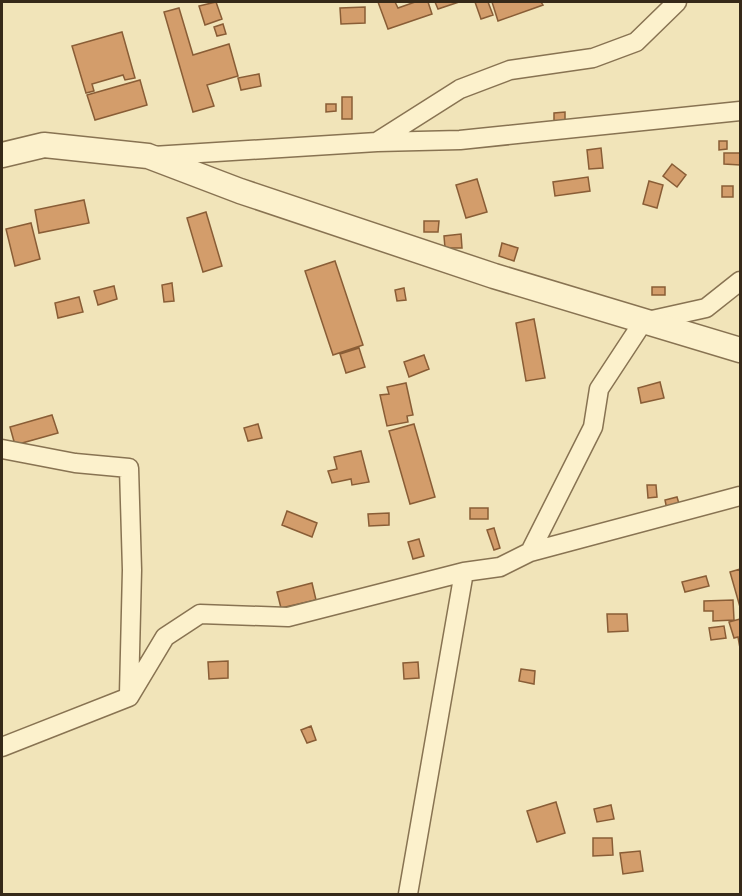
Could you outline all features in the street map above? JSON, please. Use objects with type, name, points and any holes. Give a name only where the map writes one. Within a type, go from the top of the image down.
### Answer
[{"type":"street","points":[[377,142],[470,85],[510,70],[592,58],[636,42],[677,2]]},
{"type":"street","points":[[2,155],[44,145],[148,156],[377,142],[460,140],[741,111]]},
{"type":"street","points":[[148,156],[240,191],[461,265],[741,350]]},
{"type":"street","points":[[530,552],[592,427],[599,389],[643,322],[706,308],[741,281]]},
{"type":"street","points":[[2,449],[75,463],[129,468],[132,570],[129,697]]},
{"type":"street","points":[[2,747],[129,697],[165,638],[200,614],[288,617],[464,572],[500,567],[530,552],[741,496]]},
{"type":"street","points":[[408,894],[464,572]]},
{"type":"building","points":[[216,2],[222,19],[205,25],[199,6]]},
{"type":"building","points":[[378,2],[395,2],[398,8],[415,2],[428,2],[432,14],[388,29]]},
{"type":"building","points":[[435,2],[459,2],[438,9]]},
{"type":"building","points":[[475,2],[488,2],[493,15],[481,19]]},
{"type":"building","points":[[492,2],[541,2],[543,5],[498,21]]},
{"type":"building","points":[[365,7],[365,23],[341,24],[340,8]]},
{"type":"building","points":[[179,8],[193,55],[229,44],[238,76],[207,85],[214,106],[193,112],[164,12]]},
{"type":"building","points":[[223,24],[226,34],[217,36],[214,27]]},
{"type":"building","points":[[122,32],[135,78],[125,80],[123,75],[92,84],[94,91],[86,93],[72,46]]},
{"type":"building","points":[[259,74],[261,86],[241,90],[238,78]]},
{"type":"building","points":[[140,80],[147,105],[95,120],[87,95]]},
{"type":"building","points":[[342,97],[352,97],[352,119],[342,119]]},
{"type":"building","points":[[326,104],[336,104],[336,111],[326,112]]},
{"type":"building","points":[[565,112],[565,126],[554,126],[554,113]]},
{"type":"building","points":[[719,141],[727,141],[727,149],[719,150]]},
{"type":"building","points":[[601,148],[603,168],[589,169],[587,150]]},
{"type":"building","points":[[724,153],[740,153],[740,165],[724,164]]},
{"type":"building","points":[[672,164],[686,175],[677,187],[663,176]]},
{"type":"building","points":[[588,177],[590,191],[555,196],[553,182]]},
{"type":"building","points":[[477,179],[487,212],[466,218],[456,185]]},
{"type":"building","points":[[649,181],[663,185],[657,208],[643,204]]},
{"type":"building","points":[[722,186],[733,186],[733,197],[722,197]]},
{"type":"building","points":[[84,200],[89,223],[39,233],[35,210]]},
{"type":"building","points":[[206,212],[222,266],[203,272],[187,218]]},
{"type":"building","points":[[424,221],[439,221],[438,232],[424,232]]},
{"type":"building","points":[[31,223],[40,259],[15,266],[6,229]]},
{"type":"building","points":[[461,234],[462,248],[445,248],[444,236]]},
{"type":"building","points":[[502,243],[518,248],[514,261],[499,256]]},
{"type":"building","points":[[335,261],[363,345],[333,355],[305,271]]},
{"type":"building","points":[[172,283],[174,301],[164,302],[162,285]]},
{"type":"building","points":[[114,286],[117,299],[98,305],[94,291]]},
{"type":"building","points":[[652,287],[665,287],[665,295],[652,295]]},
{"type":"building","points":[[404,288],[406,300],[397,301],[395,290]]},
{"type":"building","points":[[79,297],[83,312],[58,318],[55,303]]},
{"type":"building","points":[[534,319],[545,378],[526,381],[516,323]]},
{"type":"building","points":[[359,348],[365,367],[346,373],[340,354]]},
{"type":"building","points":[[424,355],[429,369],[409,377],[404,362]]},
{"type":"building","points":[[660,382],[664,398],[641,403],[638,388]]},
{"type":"building","points":[[406,383],[413,415],[407,416],[408,422],[387,426],[380,395],[389,394],[387,387]]},
{"type":"building","points":[[52,415],[58,433],[15,445],[10,427]]},
{"type":"building","points":[[258,424],[262,438],[248,441],[244,428]]},
{"type":"building","points":[[414,424],[435,497],[410,504],[389,431]]},
{"type":"building","points":[[361,451],[369,482],[352,485],[351,479],[332,483],[328,471],[337,469],[334,457]]},
{"type":"building","points":[[647,485],[656,485],[657,497],[648,498]]},
{"type":"building","points":[[677,497],[680,507],[667,510],[665,500]]},
{"type":"building","points":[[470,508],[488,508],[488,519],[470,519]]},
{"type":"building","points":[[287,511],[317,523],[312,537],[282,525]]},
{"type":"building","points":[[389,513],[389,525],[369,526],[368,514]]},
{"type":"building","points":[[494,528],[500,548],[494,550],[487,530]]},
{"type":"building","points":[[419,539],[424,556],[413,559],[408,542]]},
{"type":"building","points":[[740,569],[740,607],[730,572]]},
{"type":"building","points":[[706,576],[709,586],[685,592],[682,582]]},
{"type":"building","points":[[312,583],[316,600],[281,608],[277,592]]},
{"type":"building","points":[[733,600],[734,620],[713,621],[713,611],[704,611],[704,601]]},
{"type":"building","points":[[607,614],[627,614],[628,631],[608,632]]},
{"type":"building","points":[[740,619],[740,648],[738,637],[734,638],[729,622]]},
{"type":"building","points":[[724,626],[726,638],[711,640],[709,628]]},
{"type":"building","points":[[228,661],[228,678],[209,679],[208,662]]},
{"type":"building","points":[[418,662],[419,678],[404,679],[403,663]]},
{"type":"building","points":[[521,669],[535,671],[534,684],[519,681]]},
{"type":"building","points":[[311,726],[316,740],[307,743],[301,730]]},
{"type":"building","points":[[556,802],[565,833],[537,842],[527,811]]},
{"type":"building","points":[[611,805],[614,819],[597,822],[594,809]]},
{"type":"building","points":[[593,838],[612,838],[613,855],[593,856]]},
{"type":"building","points":[[640,851],[643,871],[623,874],[620,853]]}]
